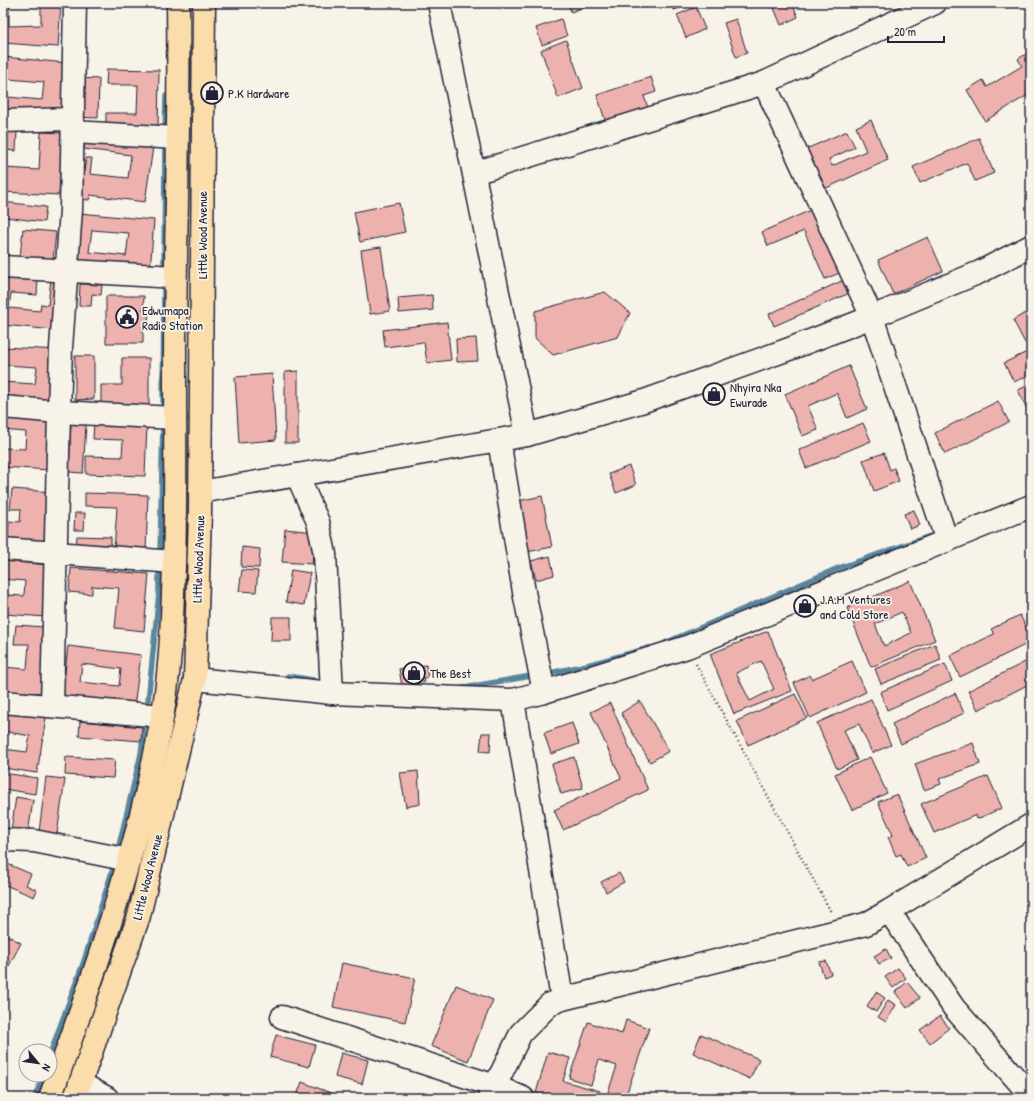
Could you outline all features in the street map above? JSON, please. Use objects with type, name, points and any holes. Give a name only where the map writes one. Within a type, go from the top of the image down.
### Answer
[{"type":"highway","name":"Little Wood Avenue","points":[[50,1098],[97,966],[129,860],[148,791],[162,716],[171,637],[174,562],[175,277],[179,88],[178,3]]},
{"type":"highway","name":"Little Wood Avenue","points":[[78,1091],[139,916],[195,679],[200,492],[204,3]]},
{"type":"street","points":[[52,706],[61,348],[67,270],[75,3]]},
{"type":"street","points":[[439,3],[527,435]]},
{"type":"street","points":[[474,173],[764,83],[935,3]]},
{"type":"street","points":[[764,83],[872,316],[947,542]]},
{"type":"street","points":[[3,121],[72,126],[177,138]]},
{"type":"street","points":[[200,492],[527,435],[644,400],[792,348],[980,272],[1031,246]]},
{"type":"street","points":[[3,267],[175,277]]},
{"type":"street","points":[[3,407],[59,412],[175,418]]},
{"type":"street","points":[[499,440],[524,592],[544,692]]},
{"type":"street","points":[[297,475],[318,522],[325,554],[332,693]]},
{"type":"street","points":[[195,679],[332,693],[513,700],[544,692],[687,647],[947,542],[1031,506]]},
{"type":"street","points":[[3,549],[174,562]]},
{"type":"street","points":[[513,700],[562,999]]},
{"type":"street","points":[[3,702],[162,716]]},
{"type":"street","points":[[492,1092],[521,1033],[550,1004],[562,999],[866,924],[890,911],[1031,825]]},
{"type":"street","points":[[3,840],[34,841],[129,860]]},
{"type":"street","points":[[890,911],[954,1008],[1031,1096]]},
{"type":"street","points":[[282,1017],[492,1092],[523,1098]]},
{"type":"street","points":[[78,1091],[107,1098]]},
{"type":"path","points":[[687,647],[841,930]]},
{"type":"building","points":[[3,3],[9,3],[9,26],[41,25],[41,3],[61,3],[58,47],[3,43]]},
{"type":"building","points":[[568,3],[595,3],[571,12]]},
{"type":"building","points":[[671,3],[694,3],[674,10]]},
{"type":"building","points":[[772,3],[792,3],[798,17],[781,25]]},
{"type":"building","points":[[696,7],[705,29],[686,38],[677,15]]},
{"type":"building","points":[[561,19],[567,36],[542,45],[536,28]]},
{"type":"building","points":[[736,19],[747,53],[736,57],[724,23]]},
{"type":"building","points":[[566,40],[583,88],[558,98],[541,50]]},
{"type":"building","points":[[1031,51],[1031,93],[985,121],[967,90],[983,80],[987,87],[1022,66],[1018,59]]},
{"type":"building","points":[[3,57],[67,63],[62,119],[3,114]],"holes":[[[8,79],[44,82],[42,100],[7,97]]]},
{"type":"building","points":[[107,69],[159,70],[158,131],[106,130],[106,113],[137,113],[138,85],[106,85]]},
{"type":"building","points":[[651,77],[656,92],[644,96],[649,111],[607,126],[597,95]]},
{"type":"building","points":[[78,78],[99,79],[98,118],[76,117]]},
{"type":"building","points":[[871,120],[888,160],[822,190],[804,150],[847,131],[855,147],[829,159],[832,166],[866,151],[856,127]]},
{"type":"building","points":[[3,130],[17,131],[16,151],[5,150],[4,168],[39,170],[41,132],[62,133],[59,195],[3,192]]},
{"type":"building","points":[[85,138],[153,147],[145,202],[90,195],[89,200],[80,199],[86,158],[92,158],[90,174],[128,178],[131,155],[84,149]]},
{"type":"building","points":[[979,138],[994,173],[975,181],[967,163],[920,183],[913,167]]},
{"type":"building","points":[[3,202],[46,207],[44,222],[5,217],[3,234]]},
{"type":"building","points":[[399,203],[405,232],[360,242],[354,212]]},
{"type":"building","points":[[815,208],[842,272],[825,279],[804,231],[768,246],[762,232]]},
{"type":"building","points":[[79,213],[154,220],[150,271],[75,264]],"holes":[[[92,230],[129,233],[126,256],[89,252]]]},
{"type":"building","points":[[23,229],[56,232],[53,260],[20,257]]},
{"type":"building","points":[[928,237],[943,271],[893,294],[878,260]]},
{"type":"building","points":[[381,247],[390,311],[370,314],[361,250]]},
{"type":"building","points":[[3,275],[38,278],[37,295],[11,293],[9,308],[40,311],[41,304],[48,305],[51,279],[58,279],[54,330],[3,325]]},
{"type":"building","points":[[846,279],[852,292],[774,326],[769,314]]},
{"type":"building","points":[[80,284],[102,285],[101,295],[92,294],[91,306],[79,306]]},
{"type":"building","points":[[605,292],[630,313],[618,337],[553,355],[535,338],[535,311]]},
{"type":"building","points":[[432,295],[433,310],[399,313],[398,298]]},
{"type":"building","name":"Edwumapa Radio Station","points":[[106,296],[144,296],[143,310],[149,310],[148,324],[143,324],[143,343],[106,343]]},
{"type":"building","points":[[1031,310],[1031,340],[1025,343],[1013,320]]},
{"type":"building","points":[[447,322],[451,360],[427,363],[424,342],[385,347],[383,330]]},
{"type":"building","points":[[476,338],[478,361],[457,362],[456,339]]},
{"type":"building","points":[[3,347],[58,350],[55,400],[3,397]],"holes":[[[5,365],[37,367],[35,384],[3,382]]]},
{"type":"building","points":[[1031,350],[1031,374],[1014,382],[1004,363]]},
{"type":"building","points":[[75,356],[94,356],[94,399],[75,400]]},
{"type":"building","points":[[122,358],[149,358],[149,406],[101,407],[101,385],[122,385]]},
{"type":"building","points":[[849,366],[867,409],[847,418],[837,393],[808,406],[818,430],[802,436],[785,394]]},
{"type":"building","points":[[298,371],[298,443],[285,443],[285,372]]},
{"type":"building","points":[[272,374],[276,440],[239,443],[235,377]]},
{"type":"building","points":[[1031,384],[1031,407],[1027,409],[1018,390]]},
{"type":"building","points":[[998,401],[1009,422],[945,454],[935,433]]},
{"type":"building","points":[[3,415],[53,419],[49,470],[3,467],[3,448],[25,449],[26,432],[3,430]]},
{"type":"building","points":[[94,422],[147,423],[145,476],[86,474],[86,456],[122,457],[123,440],[93,439]]},
{"type":"building","points":[[863,423],[871,441],[806,468],[799,450]]},
{"type":"building","points":[[71,424],[86,424],[83,473],[69,472]]},
{"type":"building","points":[[884,453],[890,470],[894,468],[899,481],[874,491],[863,460]]},
{"type":"building","points":[[629,466],[636,485],[616,493],[609,474]]},
{"type":"building","points":[[3,487],[7,487],[6,505],[3,505]]},
{"type":"building","points":[[12,489],[52,492],[47,542],[8,538],[9,521],[20,522],[21,509],[10,509]]},
{"type":"building","points":[[85,493],[148,495],[146,552],[114,551],[117,507],[85,506]]},
{"type":"building","points":[[542,496],[552,547],[527,552],[518,501]]},
{"type":"building","points":[[914,510],[920,525],[910,529],[904,514]]},
{"type":"building","points":[[75,513],[85,513],[84,530],[74,530]]},
{"type":"building","points":[[285,529],[315,532],[312,564],[282,562]]},
{"type":"building","points":[[77,536],[111,537],[111,550],[76,549]]},
{"type":"building","points":[[242,547],[260,549],[259,568],[241,567]]},
{"type":"building","points":[[550,556],[554,575],[536,580],[531,561]]},
{"type":"building","points":[[3,561],[50,565],[46,617],[5,614],[6,595],[24,596],[25,581],[3,579]]},
{"type":"building","points":[[71,568],[149,574],[144,631],[115,628],[119,588],[92,586],[92,594],[69,592]]},
{"type":"building","points":[[242,570],[258,571],[256,592],[239,591]]},
{"type":"building","points":[[291,570],[310,573],[304,605],[286,602]]},
{"type":"building","points":[[910,581],[935,640],[871,667],[847,608]],"holes":[[[902,612],[911,633],[884,646],[875,624]]]},
{"type":"building","points":[[1020,615],[1031,638],[1031,642],[960,677],[950,656],[994,634],[991,629]]},
{"type":"building","points":[[272,617],[291,617],[291,641],[271,641]]},
{"type":"building","points":[[16,625],[45,627],[41,693],[3,691],[3,667],[27,669],[29,644],[14,644]]},
{"type":"building","points":[[768,631],[792,691],[734,714],[710,654]],"holes":[[[761,661],[774,689],[750,701],[736,673]]]},
{"type":"building","points":[[935,644],[941,660],[881,684],[875,669]]},
{"type":"building","points":[[68,646],[141,655],[134,707],[62,699]],"holes":[[[82,664],[121,669],[119,686],[80,682]]]},
{"type":"building","points":[[1031,659],[1031,683],[978,710],[968,691]]},
{"type":"building","points":[[852,661],[866,692],[810,718],[794,683],[810,675],[812,679]]},
{"type":"building","points":[[945,664],[952,681],[887,710],[880,692]]},
{"type":"building","name":"The Best","points":[[426,665],[428,677],[424,678],[425,682],[402,686],[399,669]]},
{"type":"building","points":[[955,693],[964,713],[901,744],[892,724]]},
{"type":"building","points":[[795,694],[807,718],[748,745],[737,721]]},
{"type":"building","points":[[871,699],[891,745],[872,753],[859,724],[844,730],[857,760],[837,769],[817,723]]},
{"type":"building","points":[[640,701],[669,751],[650,762],[621,713]]},
{"type":"building","points":[[610,703],[648,790],[563,830],[554,810],[621,778],[591,712]]},
{"type":"building","points":[[3,711],[46,718],[37,773],[3,768],[3,749],[27,752],[30,736],[3,731]]},
{"type":"building","points":[[80,721],[142,727],[141,741],[79,736]]},
{"type":"building","points":[[572,723],[579,744],[551,754],[544,733]]},
{"type":"building","points":[[482,733],[491,733],[490,752],[480,751]]},
{"type":"building","points":[[973,743],[980,764],[939,779],[941,784],[924,790],[915,764]]},
{"type":"building","points":[[66,757],[115,760],[113,778],[65,775]]},
{"type":"building","points":[[574,757],[583,788],[561,794],[552,764]]},
{"type":"building","points":[[870,757],[887,793],[852,810],[835,774]]},
{"type":"building","points":[[418,771],[420,804],[406,807],[400,773]]},
{"type":"building","points":[[3,773],[37,778],[35,794],[3,789]]},
{"type":"building","points":[[988,776],[1002,808],[977,819],[976,815],[934,833],[921,804]]},
{"type":"building","points":[[46,777],[65,779],[57,834],[39,832]]},
{"type":"building","points":[[897,794],[926,858],[907,867],[901,854],[896,856],[888,837],[893,835],[878,802]]},
{"type":"building","points":[[16,797],[33,800],[28,834],[11,831]]},
{"type":"building","points":[[3,862],[31,874],[26,885],[37,890],[34,897],[3,884]]},
{"type":"building","points":[[619,873],[624,882],[606,892],[601,882]]},
{"type":"building","points":[[3,933],[21,943],[3,977]]},
{"type":"building","points":[[886,949],[891,958],[879,964],[874,956]]},
{"type":"building","points":[[826,961],[831,974],[824,977],[819,962]]},
{"type":"building","points":[[342,963],[415,978],[405,1022],[333,1007]]},
{"type":"building","points":[[898,968],[906,978],[893,988],[885,977]]},
{"type":"building","points":[[907,982],[920,998],[907,1008],[895,992]]},
{"type":"building","points":[[456,985],[493,1000],[468,1061],[431,1046]]},
{"type":"building","points":[[876,992],[885,998],[876,1012],[867,1006]]},
{"type":"building","points":[[888,1000],[896,1005],[886,1022],[878,1017]]},
{"type":"building","points":[[940,1016],[949,1028],[930,1043],[920,1030]]},
{"type":"building","points":[[626,1020],[649,1028],[625,1098],[606,1098],[617,1066],[599,1060],[591,1085],[569,1078],[588,1022],[622,1034]]},
{"type":"building","points":[[701,1034],[759,1059],[750,1079],[693,1053]]},
{"type":"building","points":[[276,1035],[315,1045],[309,1067],[270,1057]]},
{"type":"building","points":[[548,1052],[570,1058],[563,1081],[600,1091],[598,1098],[555,1098],[536,1093]]},
{"type":"building","points":[[341,1053],[368,1060],[362,1084],[335,1077]]},
{"type":"building","points":[[302,1082],[344,1098],[296,1098]]},
{"type":"waterway","points":[[165,134],[166,96]]},
{"type":"waterway","points":[[164,272],[165,142]]},
{"type":"waterway","points":[[163,414],[164,280]]},
{"type":"waterway","points":[[160,556],[163,422]]},
{"type":"waterway","points":[[665,643],[836,569],[930,536]]},
{"type":"waterway","points":[[147,711],[159,593],[159,564]]},
{"type":"waterway","points":[[545,674],[587,665],[649,648]]},
{"type":"waterway","points":[[462,688],[537,675]]},
{"type":"waterway","points":[[288,676],[313,680]]},
{"type":"waterway","points":[[117,854],[141,754],[145,720]]},
{"type":"waterway","points":[[54,1043],[84,961],[115,862]]},
{"type":"waterway","points":[[35,1098],[40,1083]]},
{"type":"place","name":"P.K Hardware","points":[[212,93]]},
{"type":"place","name":"Edwumapa Radio Station","points":[[127,317]]},
{"type":"place","name":"Nhyira Nka Ewurade","points":[[714,394]]},
{"type":"place","name":"J.A.M Ventures and Cold Store","points":[[805,606]]},
{"type":"place","name":"The Best","points":[[414,673]]}]
